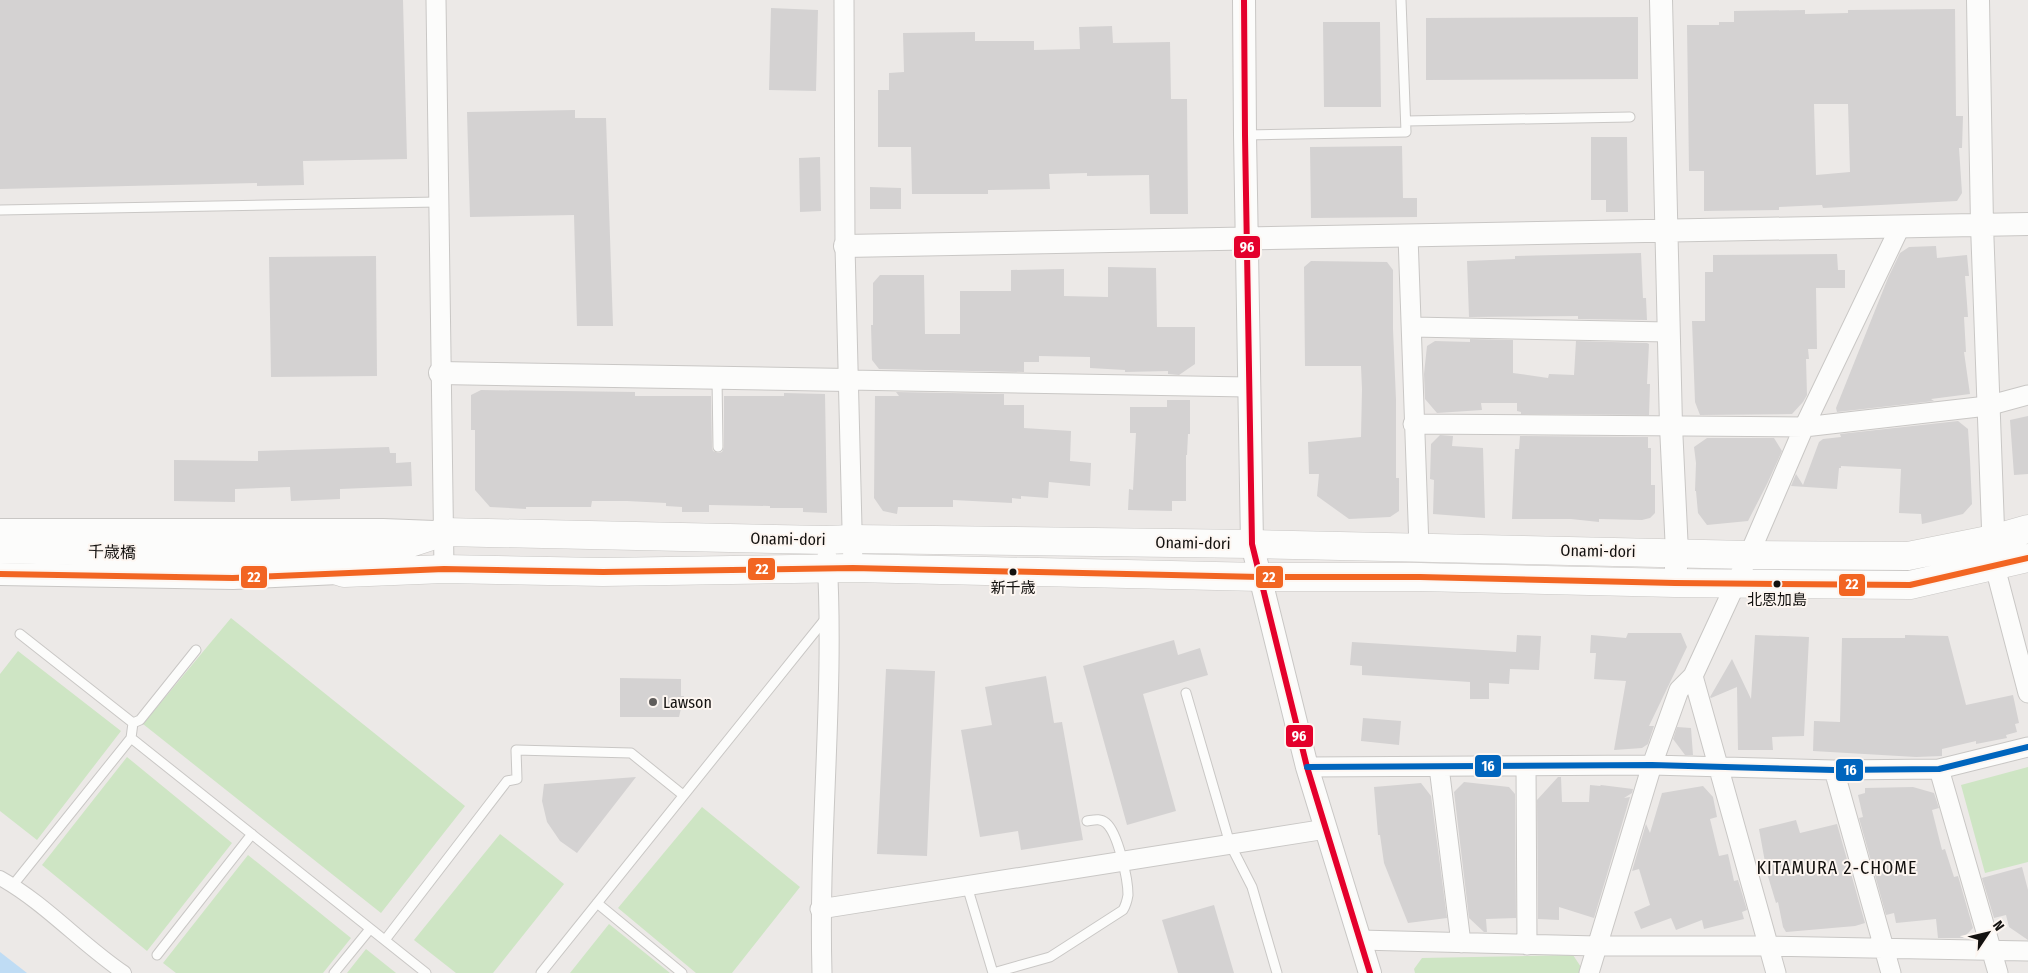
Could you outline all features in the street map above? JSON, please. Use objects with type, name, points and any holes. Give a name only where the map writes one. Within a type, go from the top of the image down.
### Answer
[{"type":"main road","name":"Onami-dori","points":[[444,532],[839,540],[1252,544],[1749,555],[1908,556],[1993,539],[2028,529]]},
{"type":"main road","name":"千歳橋","points":[[0,549],[224,555],[395,549],[444,532]]},
{"type":"main road","points":[[285,553],[344,573]]},
{"type":"main road","name":"Onami-dori","points":[[344,573],[444,570],[603,572],[841,568],[1260,577],[1420,576],[1675,583],[1910,585],[2028,558]]},
{"type":"street","points":[[436,0],[444,570]]},
{"type":"street","points":[[822,973],[820,909],[830,614],[841,568],[839,540],[848,380],[845,246],[844,0]]},
{"type":"street","points":[[1244,0],[1248,387],[1252,544],[1307,767],[1370,973]]},
{"type":"street","points":[[1661,0],[1668,332],[1677,552],[1675,583]]},
{"type":"street","points":[[1978,0],[1987,406],[1995,567],[2028,692]]},
{"type":"street","points":[[845,246],[2028,224]]},
{"type":"street","points":[[1589,973],[1652,766],[1679,690],[1693,676],[1749,555],[1804,427],[1900,227]]},
{"type":"street","points":[[1408,236],[1412,327],[1413,424],[1419,548]]},
{"type":"street","points":[[1412,327],[1668,332]]},
{"type":"street","points":[[440,373],[1248,387]]},
{"type":"street","points":[[1413,424],[1804,427],[1987,406],[2028,395]]},
{"type":"street","points":[[0,530],[383,530],[444,532]]},
{"type":"street","points":[[839,540],[841,568]]},
{"type":"street","points":[[0,574],[233,578],[344,573]]},
{"type":"street","points":[[1693,676],[1776,973]]},
{"type":"street","points":[[1307,767],[1652,766],[1834,770],[1939,769],[2028,748]]},
{"type":"street","points":[[1526,766],[1527,945]]},
{"type":"street","points":[[1439,767],[1461,943]]},
{"type":"street","points":[[1939,769],[1998,973]]},
{"type":"street","points":[[1834,770],[1891,973]]},
{"type":"street","points":[[820,909],[1326,829]]},
{"type":"street","points":[[0,878],[13,885],[88,947],[124,973]]},
{"type":"street","points":[[1360,940],[1527,945],[1768,946],[2028,951]]},
{"type":"lane","points":[[1245,135],[1406,132],[1401,0]]},
{"type":"lane","points":[[1406,121],[1630,117]]},
{"type":"lane","points":[[0,210],[438,202]]},
{"type":"lane","points":[[717,378],[718,447]]},
{"type":"lane","points":[[542,973],[830,614]]},
{"type":"lane","points":[[20,634],[133,723]]},
{"type":"lane","points":[[133,723],[140,720],[196,650]]},
{"type":"lane","points":[[1186,693],[1230,844],[1252,887],[1276,973]]},
{"type":"lane","points":[[13,885],[131,738],[133,723]]},
{"type":"lane","points":[[131,738],[426,973]]},
{"type":"lane","points":[[385,940],[507,781],[516,779],[516,750],[631,753],[683,795]]},
{"type":"lane","points":[[967,886],[993,972],[1050,957],[1123,910],[1127,903],[1128,893],[1117,840],[1109,826],[1098,819],[1087,821]]},
{"type":"lane","points":[[157,955],[252,834]]},
{"type":"lane","points":[[597,903],[682,973]]},
{"type":"lane","points":[[334,973],[370,929]]},
{"type":"green space","points":[[231,618],[465,806],[381,913],[143,724]]},
{"type":"green space","points":[[18,651],[121,731],[37,840],[0,811],[0,674]]},
{"type":"green space","points":[[127,757],[232,843],[147,951],[42,865]]},
{"type":"green space","points":[[2028,767],[2028,862],[1985,873],[1961,785]]},
{"type":"green space","points":[[702,807],[800,887],[732,973],[696,973],[618,908]]},
{"type":"green space","points":[[500,834],[564,884],[493,973],[456,973],[414,940]]},
{"type":"green space","points":[[248,855],[351,938],[323,973],[176,973],[163,963]]},
{"type":"green space","points":[[609,924],[670,973],[570,973]]},
{"type":"green space","points":[[366,949],[396,973],[347,973]]},
{"type":"green space","points":[[1573,955],[1583,970],[1582,973],[1415,973],[1414,969],[1422,958]]},
{"type":"water","points":[[0,952],[27,973],[0,973]]},
{"type":"building","points":[[0,0],[403,0],[407,159],[303,161],[304,185],[257,186],[257,183],[0,189]]},
{"type":"building","points":[[771,8],[818,10],[816,91],[769,90]]},
{"type":"building","points":[[1955,9],[1956,116],[1963,116],[1962,148],[1959,148],[1962,193],[1957,201],[1823,208],[1822,205],[1779,207],[1779,210],[1704,211],[1704,171],[1689,171],[1687,25],[1719,25],[1719,22],[1734,22],[1734,11],[1805,10],[1805,14],[1848,13],[1848,10]],"holes":[[[1814,104],[1848,104],[1850,172],[1816,175]]]},
{"type":"building","points":[[1638,17],[1638,79],[1426,80],[1426,18]]},
{"type":"building","points":[[1323,22],[1380,22],[1381,107],[1324,107]]},
{"type":"building","points":[[1112,26],[1113,43],[1170,42],[1171,99],[1187,99],[1188,214],[1150,214],[1149,175],[1087,176],[1087,173],[1049,174],[1050,189],[988,190],[988,194],[912,194],[911,147],[878,147],[878,90],[889,90],[889,73],[904,72],[903,33],[975,32],[975,41],[1034,41],[1034,50],[1080,49],[1079,27]]},
{"type":"building","points":[[575,110],[575,118],[606,118],[613,326],[577,326],[574,215],[470,217],[467,112]]},
{"type":"building","points":[[1591,137],[1627,137],[1628,212],[1606,212],[1606,200],[1591,200]]},
{"type":"building","points":[[1402,146],[1403,198],[1417,198],[1417,217],[1311,218],[1310,147]]},
{"type":"building","points":[[820,157],[821,211],[800,212],[799,158]]},
{"type":"building","points":[[870,187],[901,188],[901,209],[870,209]]},
{"type":"building","points":[[1936,246],[1937,258],[1967,255],[1969,276],[1965,276],[1968,317],[1964,317],[1966,352],[1964,352],[1970,394],[1931,399],[1934,401],[1837,412],[1836,408],[1888,278],[1900,253],[1909,247]]},
{"type":"building","points":[[1641,253],[1643,298],[1646,298],[1647,320],[1578,319],[1578,316],[1469,317],[1467,261],[1515,259],[1515,256]]},
{"type":"building","points":[[1837,254],[1838,270],[1845,270],[1845,288],[1816,288],[1817,349],[1808,349],[1809,359],[1806,359],[1807,395],[1803,402],[1792,414],[1700,415],[1695,402],[1692,321],[1705,321],[1705,272],[1713,272],[1713,255]]},
{"type":"building","points":[[376,256],[377,376],[271,377],[269,257]]},
{"type":"building","points":[[1311,261],[1387,262],[1393,270],[1396,478],[1399,478],[1399,511],[1390,517],[1349,519],[1317,496],[1319,474],[1309,474],[1308,442],[1361,437],[1362,389],[1361,366],[1305,366],[1304,267]]},
{"type":"building","points":[[1108,267],[1156,268],[1157,327],[1195,327],[1195,364],[1179,375],[1168,374],[1168,371],[1125,372],[1125,370],[1090,368],[1090,357],[1039,356],[1039,362],[1024,362],[1024,372],[879,369],[872,360],[873,283],[880,275],[924,275],[925,334],[960,334],[960,291],[1011,291],[1011,270],[1064,269],[1064,296],[1108,297]]},
{"type":"building","points":[[1470,339],[1513,340],[1513,373],[1548,378],[1549,374],[1574,375],[1576,341],[1647,343],[1649,344],[1647,384],[1650,384],[1649,415],[1521,414],[1521,412],[1517,411],[1517,403],[1481,403],[1482,410],[1437,413],[1425,399],[1424,374],[1427,346],[1435,341],[1470,342]]},
{"type":"building","points":[[481,390],[635,392],[635,396],[711,396],[712,447],[713,451],[718,453],[722,452],[724,447],[724,396],[784,396],[784,393],[825,394],[827,513],[803,512],[803,508],[709,505],[709,512],[682,512],[682,507],[666,506],[666,503],[627,501],[592,501],[591,507],[526,507],[526,509],[490,507],[475,490],[475,430],[471,430],[471,395]]},
{"type":"building","points":[[896,392],[1004,394],[1004,405],[1024,405],[1024,428],[1071,431],[1070,461],[1091,463],[1090,486],[1049,482],[1048,498],[1021,496],[1021,499],[1012,498],[1012,503],[953,500],[953,507],[898,507],[897,514],[883,511],[874,498],[875,396],[899,396]]},
{"type":"building","points":[[1167,400],[1190,400],[1190,434],[1188,434],[1186,455],[1186,501],[1172,501],[1172,511],[1128,510],[1129,489],[1133,490],[1136,433],[1130,433],[1130,407],[1167,407]]},
{"type":"building","points":[[2028,416],[2028,474],[2014,475],[2010,420]]},
{"type":"building","points":[[1958,421],[1968,429],[1970,460],[1972,504],[1963,514],[1922,524],[1921,514],[1899,513],[1901,469],[1841,466],[1839,468],[1837,489],[1791,486],[1796,474],[1803,485],[1819,442],[1823,439],[1841,437],[1840,434]]},
{"type":"building","points":[[1440,435],[1453,436],[1452,446],[1483,448],[1485,518],[1433,514],[1434,480],[1430,479],[1431,444]]},
{"type":"building","points":[[1520,436],[1648,437],[1648,448],[1651,448],[1651,485],[1655,485],[1655,513],[1650,518],[1642,520],[1599,519],[1599,522],[1571,519],[1512,519],[1515,449],[1519,449]]},
{"type":"building","points":[[1707,438],[1774,438],[1782,451],[1748,521],[1707,525],[1698,513],[1695,491],[1696,463],[1694,447]]},
{"type":"building","points":[[389,447],[390,453],[396,453],[396,463],[411,462],[412,486],[340,489],[340,499],[291,501],[290,487],[235,489],[235,502],[174,501],[174,460],[258,461],[258,451]]},
{"type":"building","points":[[1628,633],[1681,633],[1687,647],[1649,726],[1654,726],[1648,744],[1642,748],[1614,750],[1626,681],[1594,679],[1596,653],[1590,653],[1591,635],[1626,638]]},
{"type":"building","points":[[1517,635],[1541,636],[1539,670],[1510,669],[1509,684],[1489,683],[1489,699],[1470,699],[1470,682],[1362,675],[1362,666],[1350,665],[1352,642],[1516,652]]},
{"type":"building","points":[[1755,635],[1809,637],[1804,736],[1772,737],[1773,750],[1738,750],[1737,687],[1710,697],[1732,659],[1751,699]]},
{"type":"building","points":[[1905,635],[1948,636],[1966,705],[2013,695],[2019,723],[2015,724],[2017,732],[2006,735],[2007,738],[1976,744],[1976,741],[1942,749],[1942,756],[1916,757],[1813,751],[1814,721],[1840,722],[1842,638],[1905,638]]},
{"type":"building","points":[[1174,640],[1178,655],[1200,648],[1208,675],[1143,694],[1176,811],[1127,825],[1083,666]]},
{"type":"building","points":[[886,669],[935,671],[927,856],[877,854]]},
{"type":"building","points":[[1046,676],[1054,723],[1062,722],[1083,840],[1021,850],[1018,831],[980,837],[961,730],[992,725],[985,687]]},
{"type":"building","name":"Lawson","points":[[620,678],[681,679],[681,696],[684,696],[679,717],[620,717]]},
{"type":"building","points":[[1363,718],[1401,721],[1399,745],[1361,741]]},
{"type":"building","points":[[1677,727],[1691,728],[1693,755],[1685,755],[1673,739]]},
{"type":"building","points":[[636,777],[577,853],[560,841],[547,822],[542,801],[544,784]]},
{"type":"building","points":[[1558,777],[1561,777],[1562,802],[1589,802],[1590,785],[1633,789],[1632,793],[1624,798],[1630,797],[1594,918],[1559,907],[1559,920],[1538,919],[1537,800]]},
{"type":"building","points":[[1464,782],[1509,787],[1515,794],[1516,918],[1486,919],[1487,932],[1484,932],[1469,918],[1454,792]]},
{"type":"building","points":[[1421,783],[1431,796],[1447,918],[1408,923],[1384,863],[1380,835],[1378,835],[1374,787]]},
{"type":"building","points":[[1703,786],[1713,797],[1717,817],[1710,819],[1719,856],[1728,854],[1734,881],[1738,880],[1747,910],[1742,912],[1744,919],[1704,929],[1702,920],[1676,930],[1671,918],[1641,929],[1634,912],[1650,905],[1639,869],[1632,871],[1646,824],[1650,833],[1662,793]]},
{"type":"building","points":[[1913,787],[1934,793],[1939,808],[1932,810],[1942,850],[1945,849],[1954,877],[1958,876],[1973,928],[1963,938],[1938,938],[1936,919],[1896,923],[1894,913],[1886,915],[1859,818],[1863,817],[1858,795],[1865,793],[1865,788]]},
{"type":"building","points":[[1796,820],[1800,833],[1837,824],[1865,923],[1855,926],[1786,932],[1783,927],[1778,902],[1776,903],[1767,873],[1759,829]]},
{"type":"building","points":[[2022,867],[2028,890],[2028,940],[2009,927],[2006,915],[1994,918],[1982,878]]},
{"type":"building","points":[[1214,905],[1234,973],[1178,973],[1162,920]]},
{"type":"transit line","name":"96","points":[[1244,0],[1252,544],[1307,767],[1370,973]]},
{"type":"transit line","name":"22","points":[[0,574],[233,578],[444,569],[603,572],[853,568],[1260,577],[1420,577],[1675,583],[1910,585],[2028,558]]},
{"type":"transit line","name":"16","points":[[1307,767],[1652,765],[1834,770],[1939,769],[2028,747]]},
{"type":"place","name":"新千歳","points":[[1013,572]]},
{"type":"place","name":"北恩加島","points":[[1777,584]]},
{"type":"place","name":"Lawson","points":[[653,702]]},
{"type":"district","name":"KITAMURA 2-CHOME","points":[[1837,868]]}]
